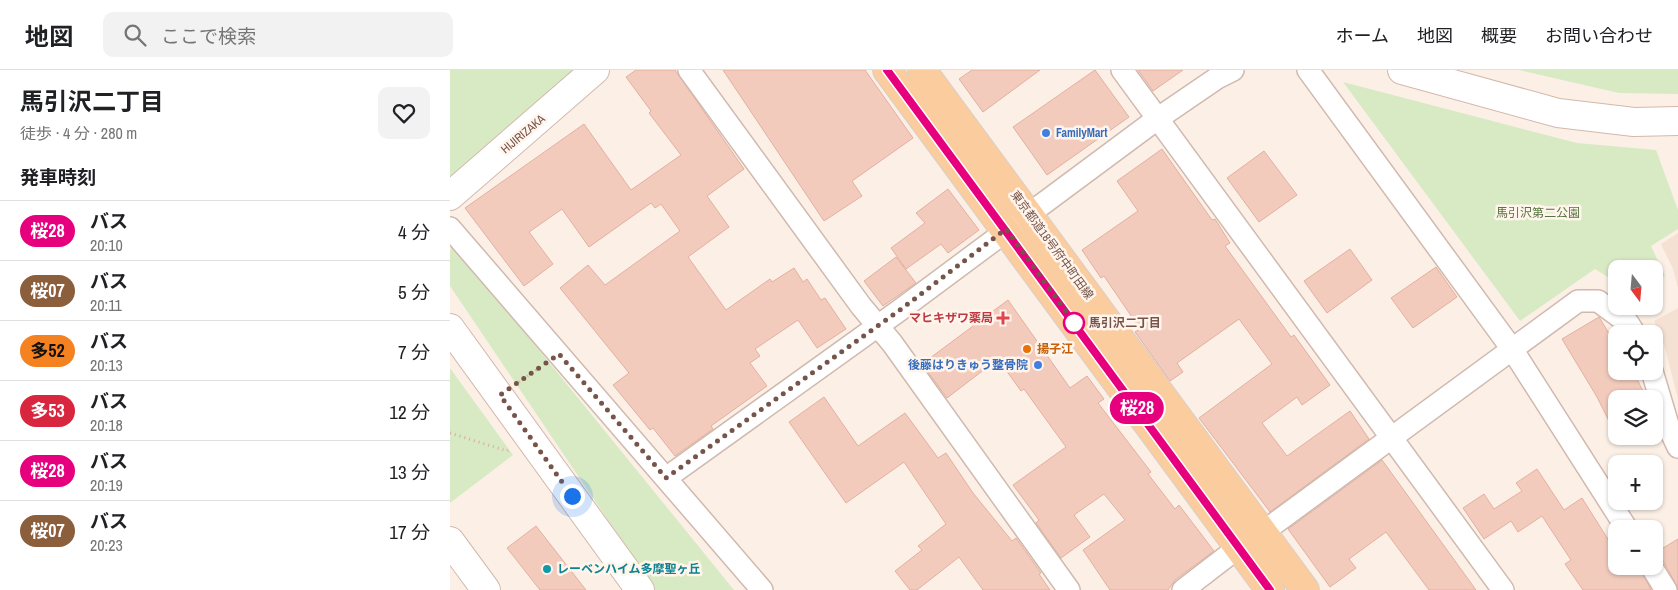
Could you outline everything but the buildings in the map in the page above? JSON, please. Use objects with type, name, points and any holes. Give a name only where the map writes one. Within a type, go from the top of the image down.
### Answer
[{"type":"main road","points":[[887,70],[1006,229],[1270,590]]},
{"type":"main road","name":"東京都道18号府中町田線","points":[[922,70],[1305,590]]},
{"type":"street","name":"HIJIRIZAKA","points":[[450,196],[595,70]]},
{"type":"street","points":[[689,70],[861,306],[892,343],[1069,590]]},
{"type":"street","points":[[1122,70],[1503,590]]},
{"type":"street","points":[[666,478],[878,325],[1157,119],[1217,78],[1233,70]]},
{"type":"street","points":[[1308,70],[1512,349],[1621,520]]},
{"type":"street","points":[[1402,70],[1558,113],[1634,122],[1678,121]]},
{"type":"street","points":[[450,228],[762,590]]},
{"type":"street","points":[[1262,532],[1578,301],[1598,301],[1629,325]]},
{"type":"street","points":[[450,328],[640,590]]},
{"type":"street","points":[[1655,380],[1669,428],[1678,446]]},
{"type":"street","points":[[450,541],[486,590]]},
{"type":"street","points":[[1183,590],[1239,547]]},
{"type":"street","points":[[1657,575],[1666,590]]},
{"type":"path","points":[[500,395],[559,354]]},
{"type":"path","points":[[450,433],[506,451]]},
{"type":"shaded area","points":[[1678,233],[1678,288],[1673,269],[1661,244]]},
{"type":"shaded area","points":[[1678,308],[1678,399],[1663,343],[1663,325],[1656,325],[1654,321]]},
{"type":"green space","points":[[450,70],[577,70],[450,179]]},
{"type":"green space","points":[[1519,70],[1678,70],[1678,94],[1619,93]]},
{"type":"green space","name":"馬引沢第二公園","points":[[1343,82],[1577,143],[1656,150],[1678,210],[1678,229],[1651,246],[1658,260],[1608,260],[1608,277],[1595,269],[1520,321]]},
{"type":"green space","points":[[453,244],[734,590],[655,590],[450,286],[450,251]]},
{"type":"green space","points":[[450,368],[513,455],[450,503]]},
{"type":"bus line","name":"桜28","points":[[887,70],[1006,229],[1270,590]]},
{"type":"place","name":"FamilyMart","points":[[1046,133]]},
{"type":"place","name":"マヒキザワ薬局","points":[[1003,318]]},
{"type":"place","name":"馬引沢二丁目","points":[[1074,323]]},
{"type":"place","name":"揚子江","points":[[1027,349]]},
{"type":"place","name":"後藤はりきゅう整骨院","points":[[1038,365]]},
{"type":"place","name":"レーベンハイム多摩聖ヶ丘","points":[[547,569]]},
{"type":"route","points":[[572,496],[500,395],[559,354],[666,478],[858,338],[900,310],[1006,229],[1076,325],[1074,323]]}]
